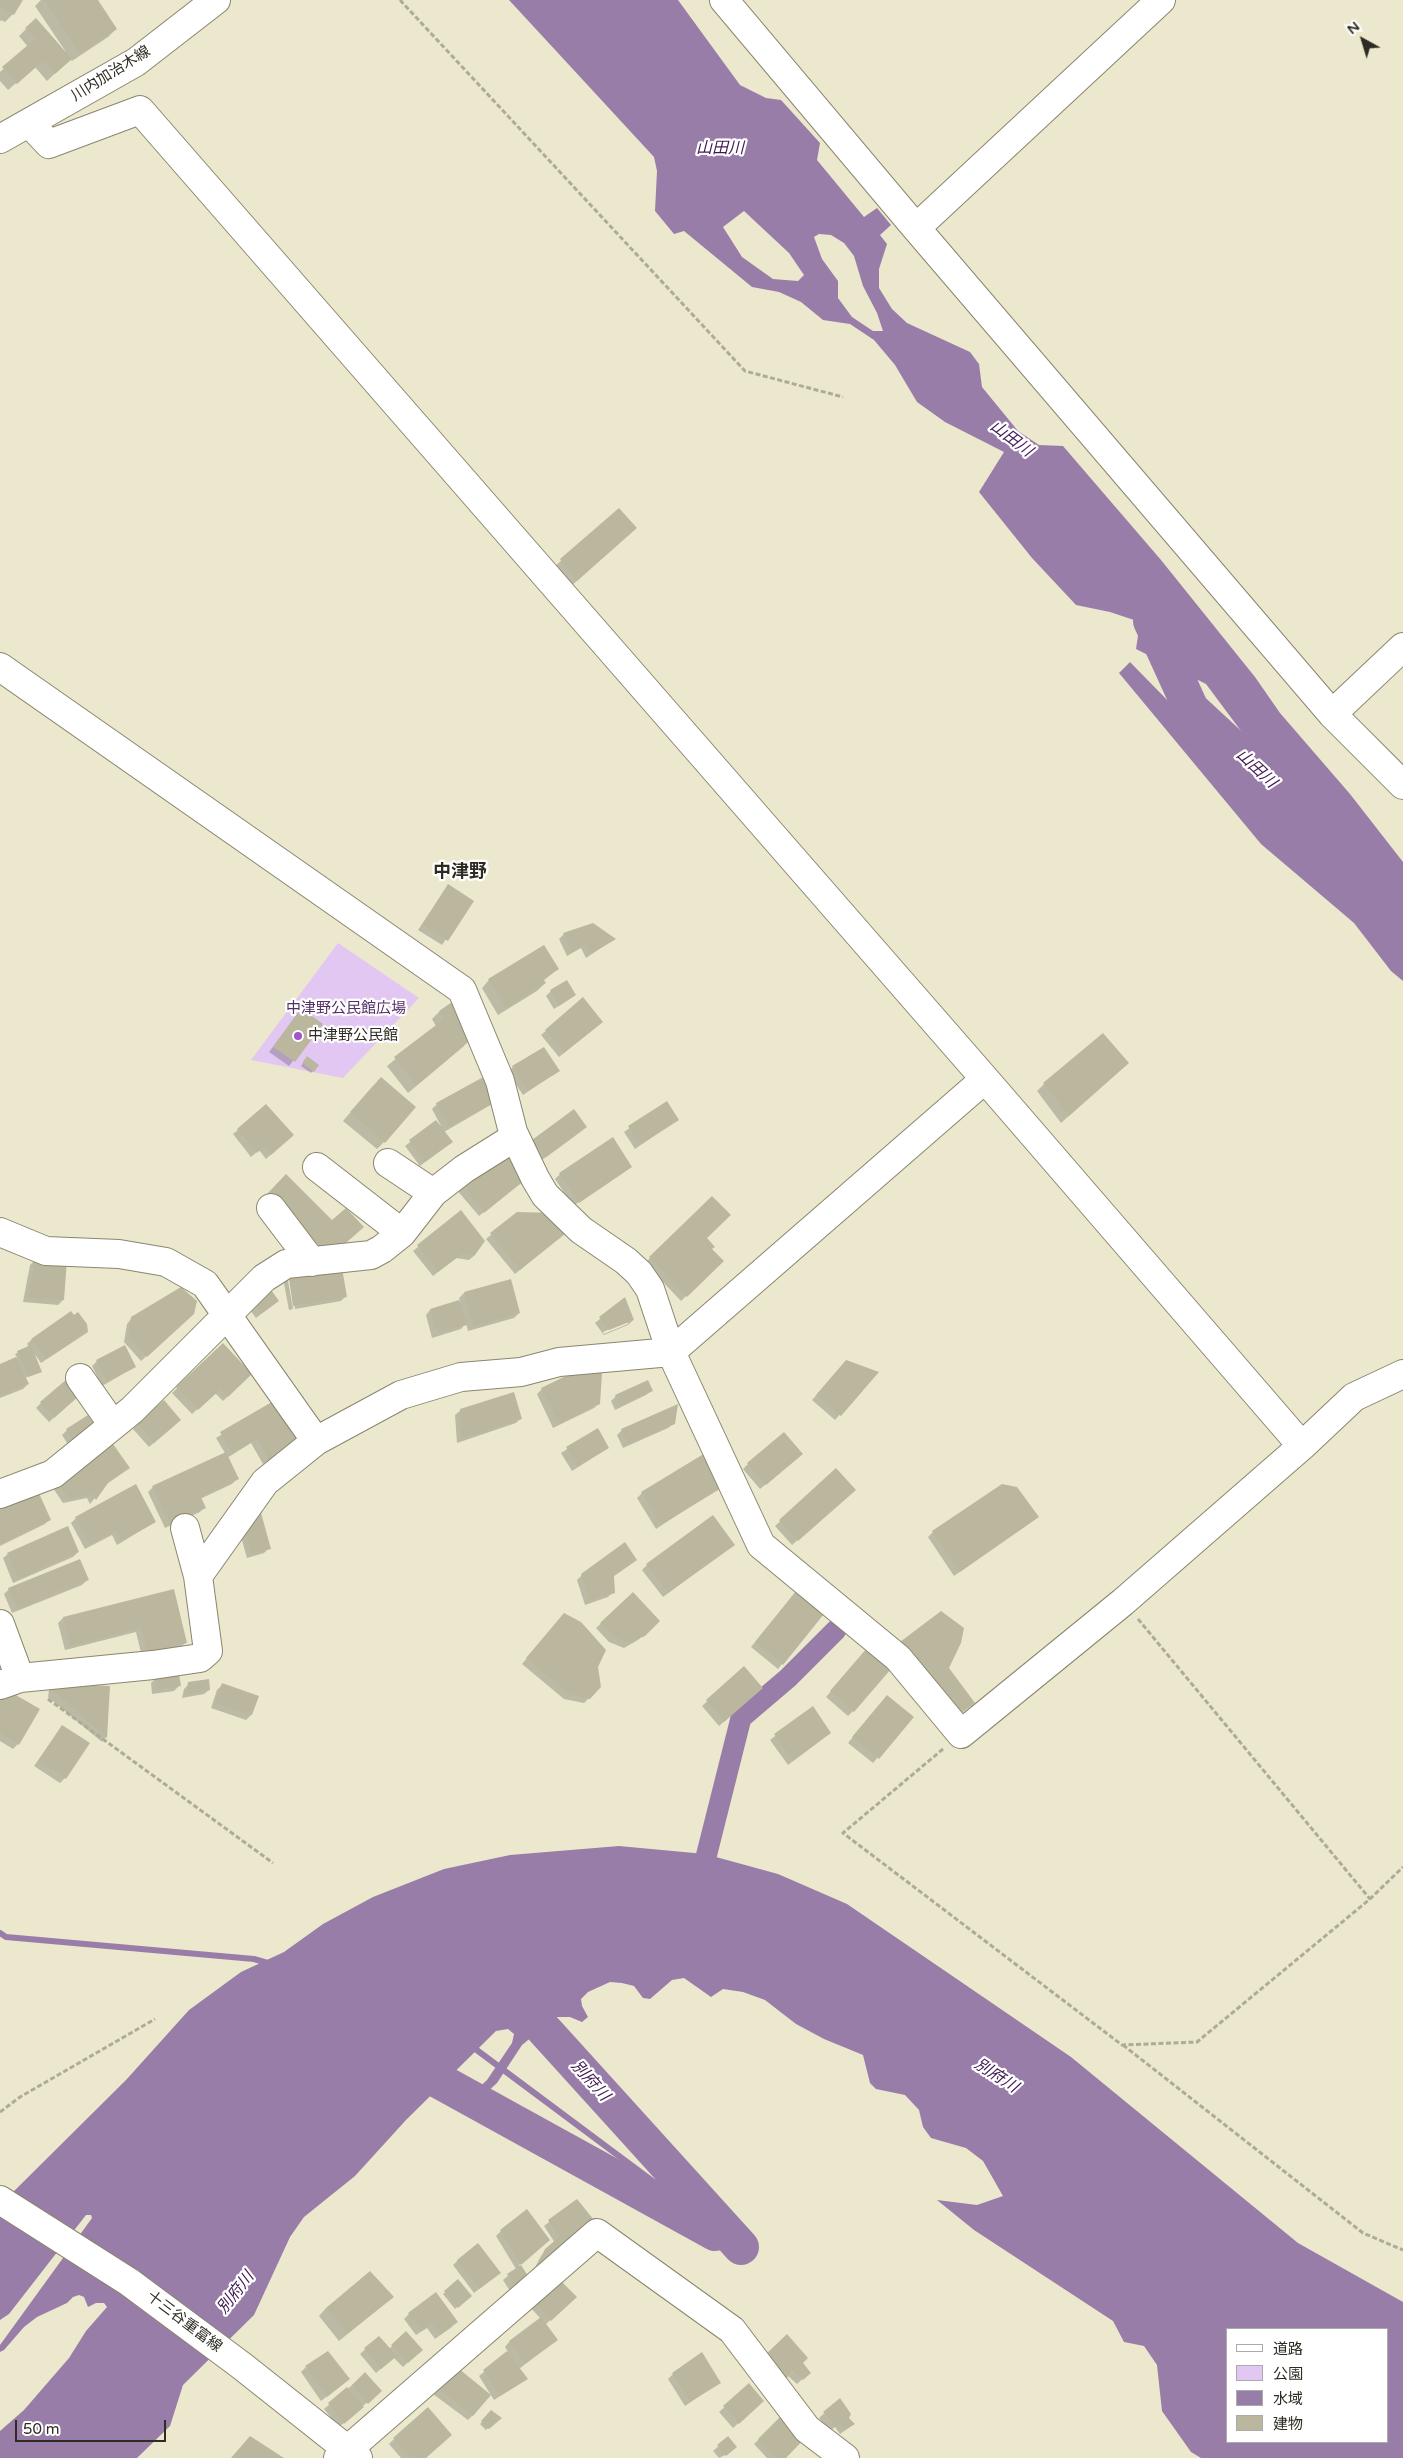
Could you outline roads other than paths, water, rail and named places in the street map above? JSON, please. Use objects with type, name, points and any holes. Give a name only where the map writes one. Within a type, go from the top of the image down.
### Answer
[{"type":"street","name":"川内加治木線","points":[[0,139],[30,124],[136,62],[216,0]]},
{"type":"street","points":[[916,228],[1161,0]]},
{"type":"street","points":[[736,5],[916,228],[1332,714],[1403,785]]},
{"type":"street","points":[[30,124],[49,144],[140,110],[985,1078],[1302,1446]]},
{"type":"street","points":[[1332,714],[1403,647]]},
{"type":"street","points":[[0,667],[462,990],[500,1081],[516,1137],[545,1195],[581,1230],[626,1261],[639,1273],[650,1289],[671,1352],[761,1546],[898,1658],[961,1734],[1123,1602],[1302,1446],[1354,1397],[1403,1374]]},
{"type":"street","points":[[198,1576],[264,1482],[316,1441],[401,1395],[461,1377],[521,1372],[559,1362],[671,1352],[985,1078]]},
{"type":"street","points":[[0,1494],[53,1474],[132,1410],[264,1278],[286,1264],[370,1255],[402,1233],[433,1193],[464,1169],[516,1137]]},
{"type":"street","points":[[388,1163],[433,1193]]},
{"type":"street","points":[[317,1167],[402,1233]]},
{"type":"street","points":[[271,1208],[312,1262]]},
{"type":"street","points":[[0,1232],[46,1251],[119,1254],[166,1262],[205,1284],[316,1441]]},
{"type":"street","points":[[80,1378],[113,1425]]},
{"type":"street","points":[[0,1624],[10,1682],[200,1658],[208,1651],[198,1576],[185,1528]]},
{"type":"street","name":"十三谷重富線","points":[[0,2200],[130,2282],[242,2366],[348,2455]]},
{"type":"street","points":[[348,2455],[596,2234],[732,2330],[807,2429],[844,2458]]},
{"type":"water","points":[[509,0],[678,0],[740,85],[766,98],[781,100],[820,143],[817,160],[864,217],[877,208],[891,225],[880,235],[887,244],[879,269],[879,288],[892,309],[907,323],[970,352],[979,364],[982,387],[1018,431],[1039,445],[1063,446],[1161,560],[1255,677],[1280,713],[1350,794],[1403,862],[1403,981],[1391,971],[1354,923],[1261,844],[1119,673],[1130,662],[1174,707],[1259,782],[1275,787],[1250,743],[1206,684],[1136,649],[1140,622],[1110,612],[1076,605],[1032,558],[979,492],[1004,452],[945,422],[917,402],[895,365],[874,340],[850,324],[823,320],[801,302],[779,292],[752,287],[684,231],[674,234],[655,211],[657,171],[654,157]],"holes":[[[744,211],[789,253],[804,275],[798,281],[773,279],[742,257],[723,227]],[[819,234],[831,235],[844,243],[854,256],[863,286],[877,313],[883,331],[873,331],[852,317],[838,298],[838,281],[822,259],[814,237]]]},
{"type":"water","points":[[619,1846],[705,1854],[778,1874],[847,1904],[1071,2057],[1298,2243],[1403,2302],[1403,2458],[1201,2458],[1191,2452],[1162,2411],[1157,2365],[1144,2346],[1124,2342],[1113,2321],[974,2230],[937,2200],[977,2205],[1003,2196],[983,2161],[966,2148],[931,2138],[923,2127],[919,2110],[905,2095],[876,2089],[870,2083],[863,2055],[824,2039],[796,2024],[765,2000],[743,1992],[723,1989],[711,1997],[684,1978],[672,1980],[650,1999],[643,1998],[634,1986],[622,1983],[610,1982],[588,1992],[581,1999],[582,2006],[588,2017],[582,2022],[570,2017],[556,2017],[522,2045],[497,2083],[485,2094],[467,2099],[487,2080],[512,2043],[514,2034],[508,2029],[496,2031],[406,2120],[355,2176],[304,2217],[290,2237],[254,2315],[183,2385],[170,2426],[137,2458],[0,2458],[0,2431],[24,2410],[69,2358],[86,2331],[107,2307],[104,2303],[96,2303],[88,2307],[84,2297],[79,2295],[73,2297],[67,2303],[37,2317],[24,2327],[4,2350],[0,2352],[0,2345],[92,2218],[91,2215],[86,2215],[9,2314],[0,2320],[0,2205],[126,2080],[189,2010],[241,1972],[284,1952],[323,1924],[373,1897],[444,1869],[510,1855]]},
{"type":"waterway","name":"山田川","points":[[1151,621],[1191,709],[1312,821]]},
{"type":"waterway","points":[[718,1876],[705,1861],[741,1718],[788,1678],[836,1630]]},
{"type":"waterway","points":[[0,1933],[6,1937],[254,1959],[271,1964]]},
{"type":"waterway","name":"別府川","points":[[509,1991],[741,2247]]},
{"type":"waterway","points":[[470,2045],[741,2247]]},
{"type":"waterway","name":"別府川","points":[[405,2079],[414,2067],[715,2233]]},
{"type":"place","name":"中津野公民館","points":[[298,1036]]},
{"type":"district","name":"中津野","points":[[460,872]]},
{"type":"park label","name":"中津野公民館広場","points":[[346,1009]]}]
